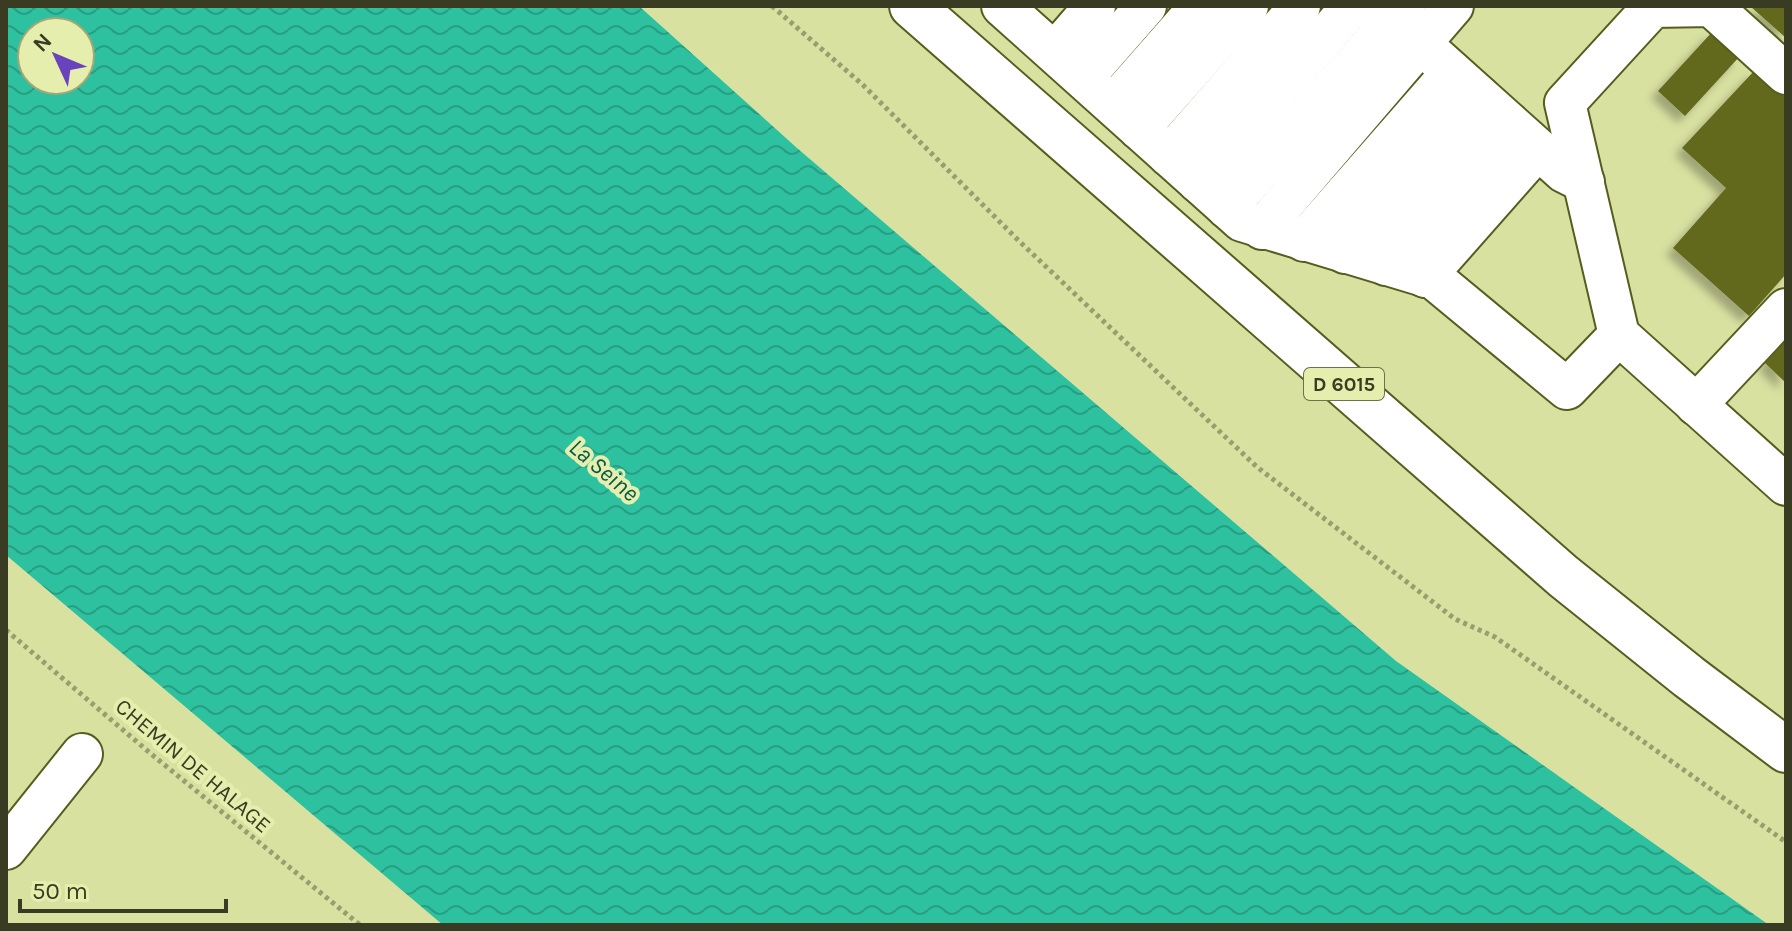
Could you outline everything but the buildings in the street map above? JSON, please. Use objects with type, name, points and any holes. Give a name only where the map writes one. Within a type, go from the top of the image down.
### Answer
[{"type":"main road","name":"D 6015","points":[[912,6],[1563,576],[1786,750]]},
{"type":"lane","points":[[1069,65],[1095,6]]},
{"type":"lane","points":[[1069,65],[1146,6]]},
{"type":"lane","points":[[1126,117],[1200,6]]},
{"type":"lane","points":[[1126,117],[1248,6]]},
{"type":"lane","points":[[1169,156],[1300,6]]},
{"type":"lane","points":[[1212,195],[1352,6]]},
{"type":"lane","points":[[1212,195],[1395,20],[1453,6]]},
{"type":"lane","points":[[1786,74],[1711,6],[1653,6],[1565,103],[1619,335],[1786,485]]},
{"type":"lane","points":[[1024,13],[1069,65],[1242,221],[1434,279],[1567,389],[1619,335]]},
{"type":"lane","points":[[1395,20],[1564,172],[1584,182]]},
{"type":"lane","points":[[1262,229],[1395,20]]},
{"type":"lane","points":[[1304,241],[1466,85]]},
{"type":"lane","points":[[1345,253],[1466,85]]},
{"type":"lane","points":[[1386,265],[1524,136]]},
{"type":"lane","points":[[1425,277],[1524,136]]},
{"type":"lane","points":[[1696,405],[1786,309]]},
{"type":"lane","points":[[6,849],[82,754]]},
{"type":"path","points":[[772,6],[873,94],[1018,240],[1257,467],[1455,619],[1507,645],[1786,842]]},
{"type":"path","name":"CHEMIN DE HALAGE","points":[[6,630],[360,925]]},
{"type":"water","name":"La Seine","points":[[6,6],[639,6],[797,148],[1396,661],[1769,925],[443,925],[6,555]]}]
